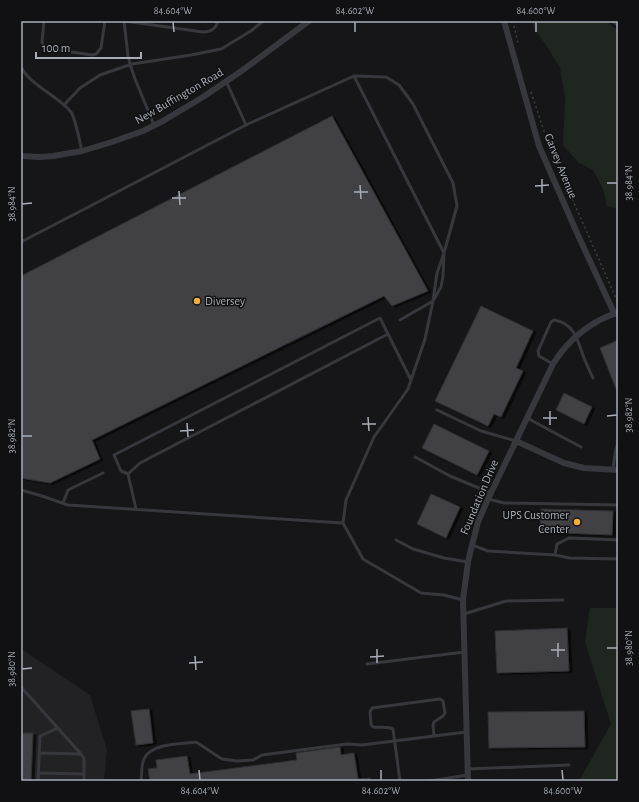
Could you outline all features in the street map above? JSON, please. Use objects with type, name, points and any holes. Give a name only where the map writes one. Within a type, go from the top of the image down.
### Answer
[{"type":"street","name":"New Buffington Road","points":[[21,156],[53,156],[82,151],[143,131],[203,97],[240,72],[309,21]]},
{"type":"street","name":"Garvey Avenue","points":[[504,21],[539,146],[577,233],[616,313]]},
{"type":"street","name":"Foundation Drive","points":[[468,775],[463,600],[468,562],[478,522],[489,496],[553,364],[560,353],[572,338],[587,326],[616,313]]},
{"type":"street","points":[[516,441],[564,463],[584,468],[615,470]]},
{"type":"lane","points":[[44,21],[42,42],[44,48],[92,55],[96,54],[101,48],[105,21]]},
{"type":"lane","points":[[154,125],[130,64],[123,21],[210,32],[216,27],[218,21]]},
{"type":"lane","points":[[64,105],[80,88],[100,75],[130,64],[221,49],[251,31],[263,21]]},
{"type":"lane","points":[[612,21],[618,25]]},
{"type":"lane","points":[[21,67],[23,71],[37,84],[73,113],[82,151]]},
{"type":"lane","points":[[354,76],[444,253],[442,287],[433,301],[400,320]]},
{"type":"lane","points":[[21,242],[246,125],[354,76],[386,77],[399,85],[414,104],[453,183],[457,206],[437,273],[425,339],[408,389],[374,437],[346,500],[343,523],[363,559],[421,593],[444,595],[463,600]]},
{"type":"lane","points":[[226,81],[246,125]]},
{"type":"lane","points":[[128,474],[121,471],[114,455],[380,318],[411,380]]},
{"type":"lane","points":[[553,364],[539,356],[538,351],[551,322],[554,320],[560,321],[567,325],[576,335],[593,378]]},
{"type":"lane","points":[[128,474],[140,463],[388,334]]},
{"type":"lane","points":[[437,410],[481,431],[516,441]]},
{"type":"lane","points":[[527,418],[581,446]]},
{"type":"lane","points":[[615,470],[615,454],[618,441]]},
{"type":"lane","points":[[415,457],[504,503],[618,504]]},
{"type":"lane","points":[[62,503],[68,490],[104,473]]},
{"type":"lane","points":[[128,474],[136,509]]},
{"type":"lane","points":[[21,490],[68,505],[343,523]]},
{"type":"lane","points":[[555,555],[557,544],[569,538],[618,540]]},
{"type":"lane","points":[[396,540],[413,549],[444,558],[468,562]]},
{"type":"lane","points":[[472,544],[488,551],[555,555],[570,558],[618,559]]},
{"type":"lane","points":[[464,614],[506,601],[563,600]]},
{"type":"lane","points":[[367,664],[464,652]]},
{"type":"lane","points":[[21,687],[81,754],[84,759],[84,781]]},
{"type":"lane","points":[[400,781],[393,729],[389,727],[373,727],[371,724],[370,712],[372,708],[440,699],[443,701],[445,713],[434,722],[434,736]]},
{"type":"lane","points":[[38,781],[40,736],[58,728]]},
{"type":"lane","points":[[142,781],[144,759],[149,752],[159,746],[196,742],[222,759],[237,762],[253,760],[262,755],[331,746],[347,744],[362,745],[467,732]]},
{"type":"lane","points":[[39,753],[81,754]]},
{"type":"lane","points":[[429,781],[468,775],[569,765]]},
{"type":"lane","points":[[38,773],[84,774]]},
{"type":"path","points":[[513,21],[518,46]]},
{"type":"path","points":[[531,91],[549,146],[618,303]]},
{"type":"shaded area","points":[[532,21],[606,21],[618,31],[618,209],[607,206],[603,189],[593,170],[579,163],[563,145],[565,98],[560,68],[534,28]]},
{"type":"shaded area","points":[[590,608],[618,608],[618,781],[579,781],[611,724],[585,642]]},
{"type":"shaded area","points":[[21,649],[90,695],[107,750],[104,781],[21,781]]},
{"type":"building","name":"Diversey","points":[[332,116],[428,291],[392,306],[384,296],[92,440],[100,459],[50,483],[21,478],[21,276]]},
{"type":"building","points":[[481,306],[533,331],[516,368],[523,371],[501,417],[494,414],[488,426],[435,401]]},
{"type":"building","points":[[618,340],[618,394],[600,348]]},
{"type":"building","points":[[564,393],[592,407],[584,424],[556,410]]},
{"type":"building","points":[[434,424],[489,451],[477,475],[422,448]]},
{"type":"building","points":[[431,494],[460,507],[446,538],[417,524]]},
{"type":"building","name":"UPS Customer Center","points":[[541,509],[613,511],[612,535],[540,532]]},
{"type":"building","points":[[567,628],[569,671],[497,673],[495,631]]},
{"type":"building","points":[[149,709],[153,743],[136,745],[131,711]]},
{"type":"building","points":[[584,711],[585,747],[489,748],[488,712]]},
{"type":"building","points":[[21,733],[33,733],[31,781],[21,781]]},
{"type":"building","points":[[340,747],[341,755],[354,753],[358,779],[370,778],[370,781],[150,781],[148,769],[157,768],[156,760],[187,756],[190,774],[297,760],[296,753]]},
{"type":"place","name":"Diversey","points":[[197,301]]},
{"type":"place","name":"UPS Customer Center","points":[[577,522]]}]
